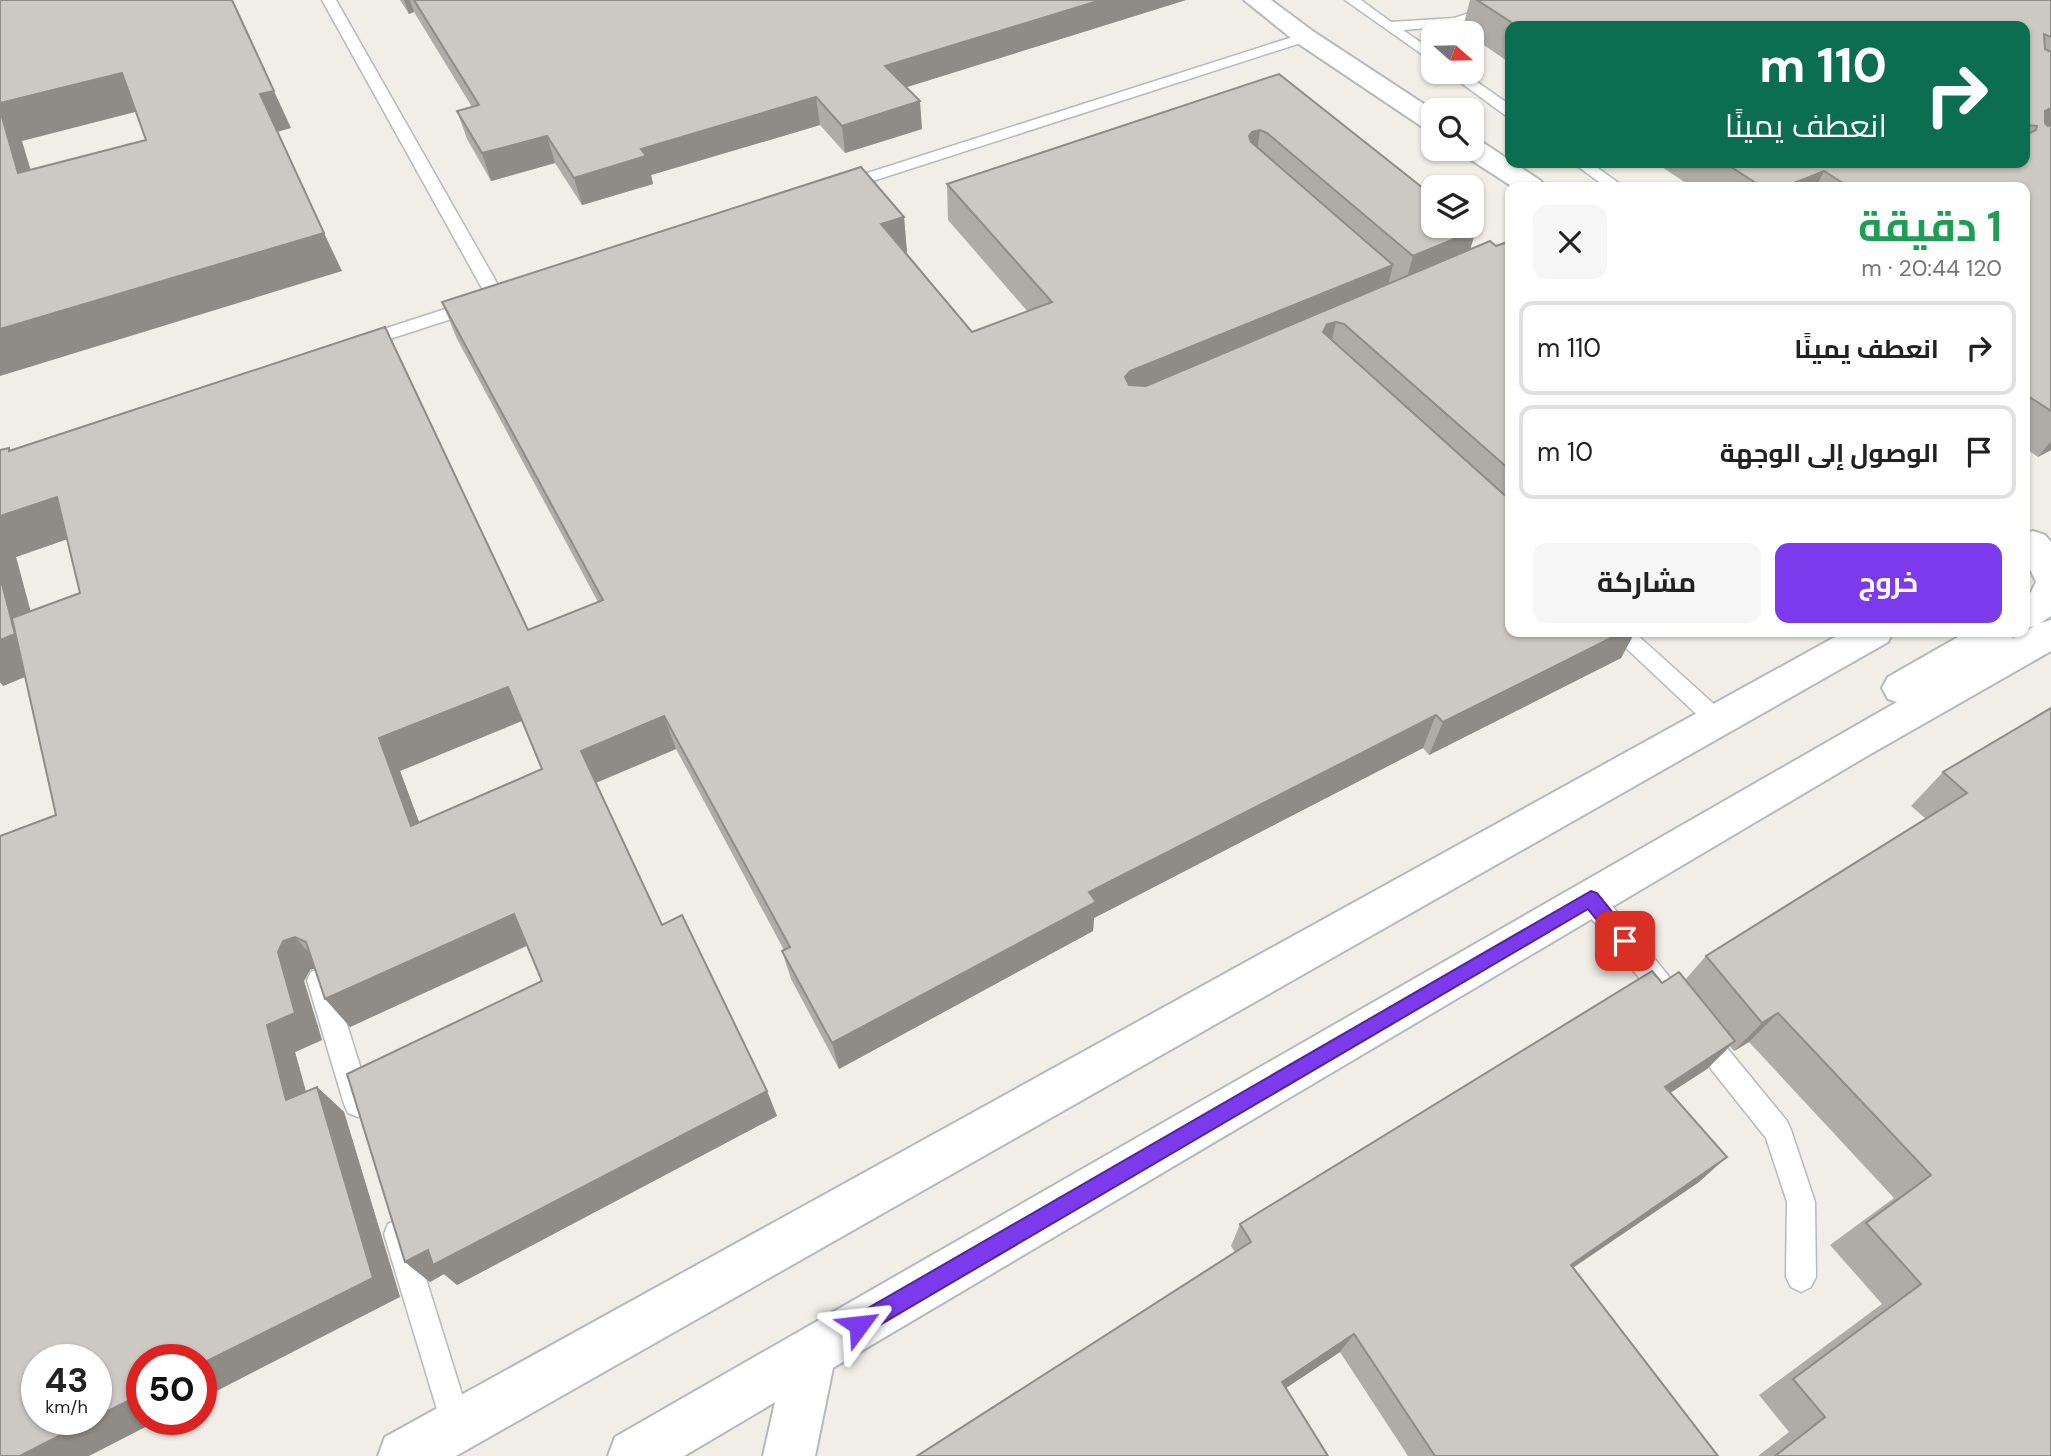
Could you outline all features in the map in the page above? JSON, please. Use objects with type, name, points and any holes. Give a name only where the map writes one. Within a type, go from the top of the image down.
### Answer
[{"type":"main road","points":[[1256,0],[1305,37],[1421,114]]},
{"type":"main road","points":[[1484,156],[1523,182]]},
{"type":"main road","points":[[2033,541],[2043,556],[2051,577]]},
{"type":"main road","points":[[2030,612],[2044,603],[2051,587]]},
{"type":"main road","points":[[634,1456],[1853,746],[2051,634]]},
{"type":"main road","points":[[404,1456],[1866,637]]},
{"type":"main road","points":[[1853,746],[1860,720],[1879,701],[1988,637]]},
{"type":"main road","points":[[789,1456],[811,1353]]},
{"type":"lane","points":[[329,0],[503,296],[340,349]]},
{"type":"lane","points":[[1352,0],[1421,49]]},
{"type":"lane","points":[[1389,26],[1455,22],[1524,0]]},
{"type":"lane","points":[[828,191],[1305,37]]},
{"type":"lane","points":[[1470,84],[1505,108]]},
{"type":"lane","points":[[1586,168],[1598,181]]},
{"type":"lane","points":[[1625,637],[1717,720]]},
{"type":"lane","points":[[1591,899],[1777,1130],[1801,1202],[1801,1277]]},
{"type":"lane","points":[[320,980],[364,1125]]},
{"type":"lane","points":[[388,1203],[457,1426]]},
{"type":"building","points":[[0,0],[232,0],[274,91],[260,94],[324,233],[0,329],[0,110],[18,173],[146,140],[122,73],[0,103]]},
{"type":"building","points":[[414,0],[1101,0],[885,66],[920,101],[842,126],[816,97],[641,149],[646,156],[574,178],[547,136],[482,153],[457,111],[479,105]]},
{"type":"building","points":[[1477,0],[2051,0],[2051,37],[2044,34],[2045,49],[2051,52],[2051,108],[2045,111],[2045,123],[2051,125],[2051,411],[2030,397],[2030,182],[1841,182],[1824,171],[1796,182],[1754,182],[1733,168],[2030,168],[2030,133],[2036,130],[2037,126],[2030,125],[2030,21],[1509,21]]},
{"type":"building","points":[[1279,74],[1421,186],[1421,238],[1457,238],[1413,256],[1267,133],[1260,130],[1252,132],[1249,136],[1251,142],[1393,265],[1130,371],[1125,377],[1129,385],[1146,386],[1490,241],[1496,246],[1505,243],[1505,466],[1344,324],[1327,324],[1323,332],[1505,496],[1505,637],[1613,637],[1443,722],[1436,715],[1089,892],[1096,902],[832,1043],[782,951],[790,947],[664,716],[581,751],[662,925],[682,915],[767,1091],[433,1265],[428,1250],[405,1262],[347,1074],[542,981],[514,914],[325,999],[306,942],[295,937],[283,941],[278,952],[295,1013],[267,1025],[286,1100],[317,1087],[373,1278],[217,1356],[217,1344],[126,1344],[126,1402],[112,1409],[112,1344],[21,1344],[21,1435],[61,1435],[20,1456],[0,1456],[0,836],[56,815],[12,618],[80,593],[57,497],[0,516],[0,450],[9,448],[9,451],[385,327],[528,630],[603,600],[442,302],[861,167],[904,217],[881,224],[972,332],[1052,302],[947,184]],"holes":[[[508,687],[542,769],[411,826],[379,738]]]},
{"type":"building","points":[[0,576],[15,634],[0,640]]},
{"type":"building","points":[[2051,708],[2051,1456],[1775,1456],[1825,1417],[1793,1379],[1921,1284],[1866,1223],[1931,1175],[1778,1013],[1762,1023],[1706,956],[1967,793],[1943,772]]},
{"type":"building","points":[[1652,971],[1662,983],[1679,972],[1735,1041],[1665,1087],[1727,1157],[1571,1265],[1718,1456],[1435,1456],[1354,1334],[1282,1382],[1328,1456],[917,1456],[1251,1242],[1240,1224]]},
{"type":"route","points":[[859,1325],[1591,899],[1625,941]]}]
